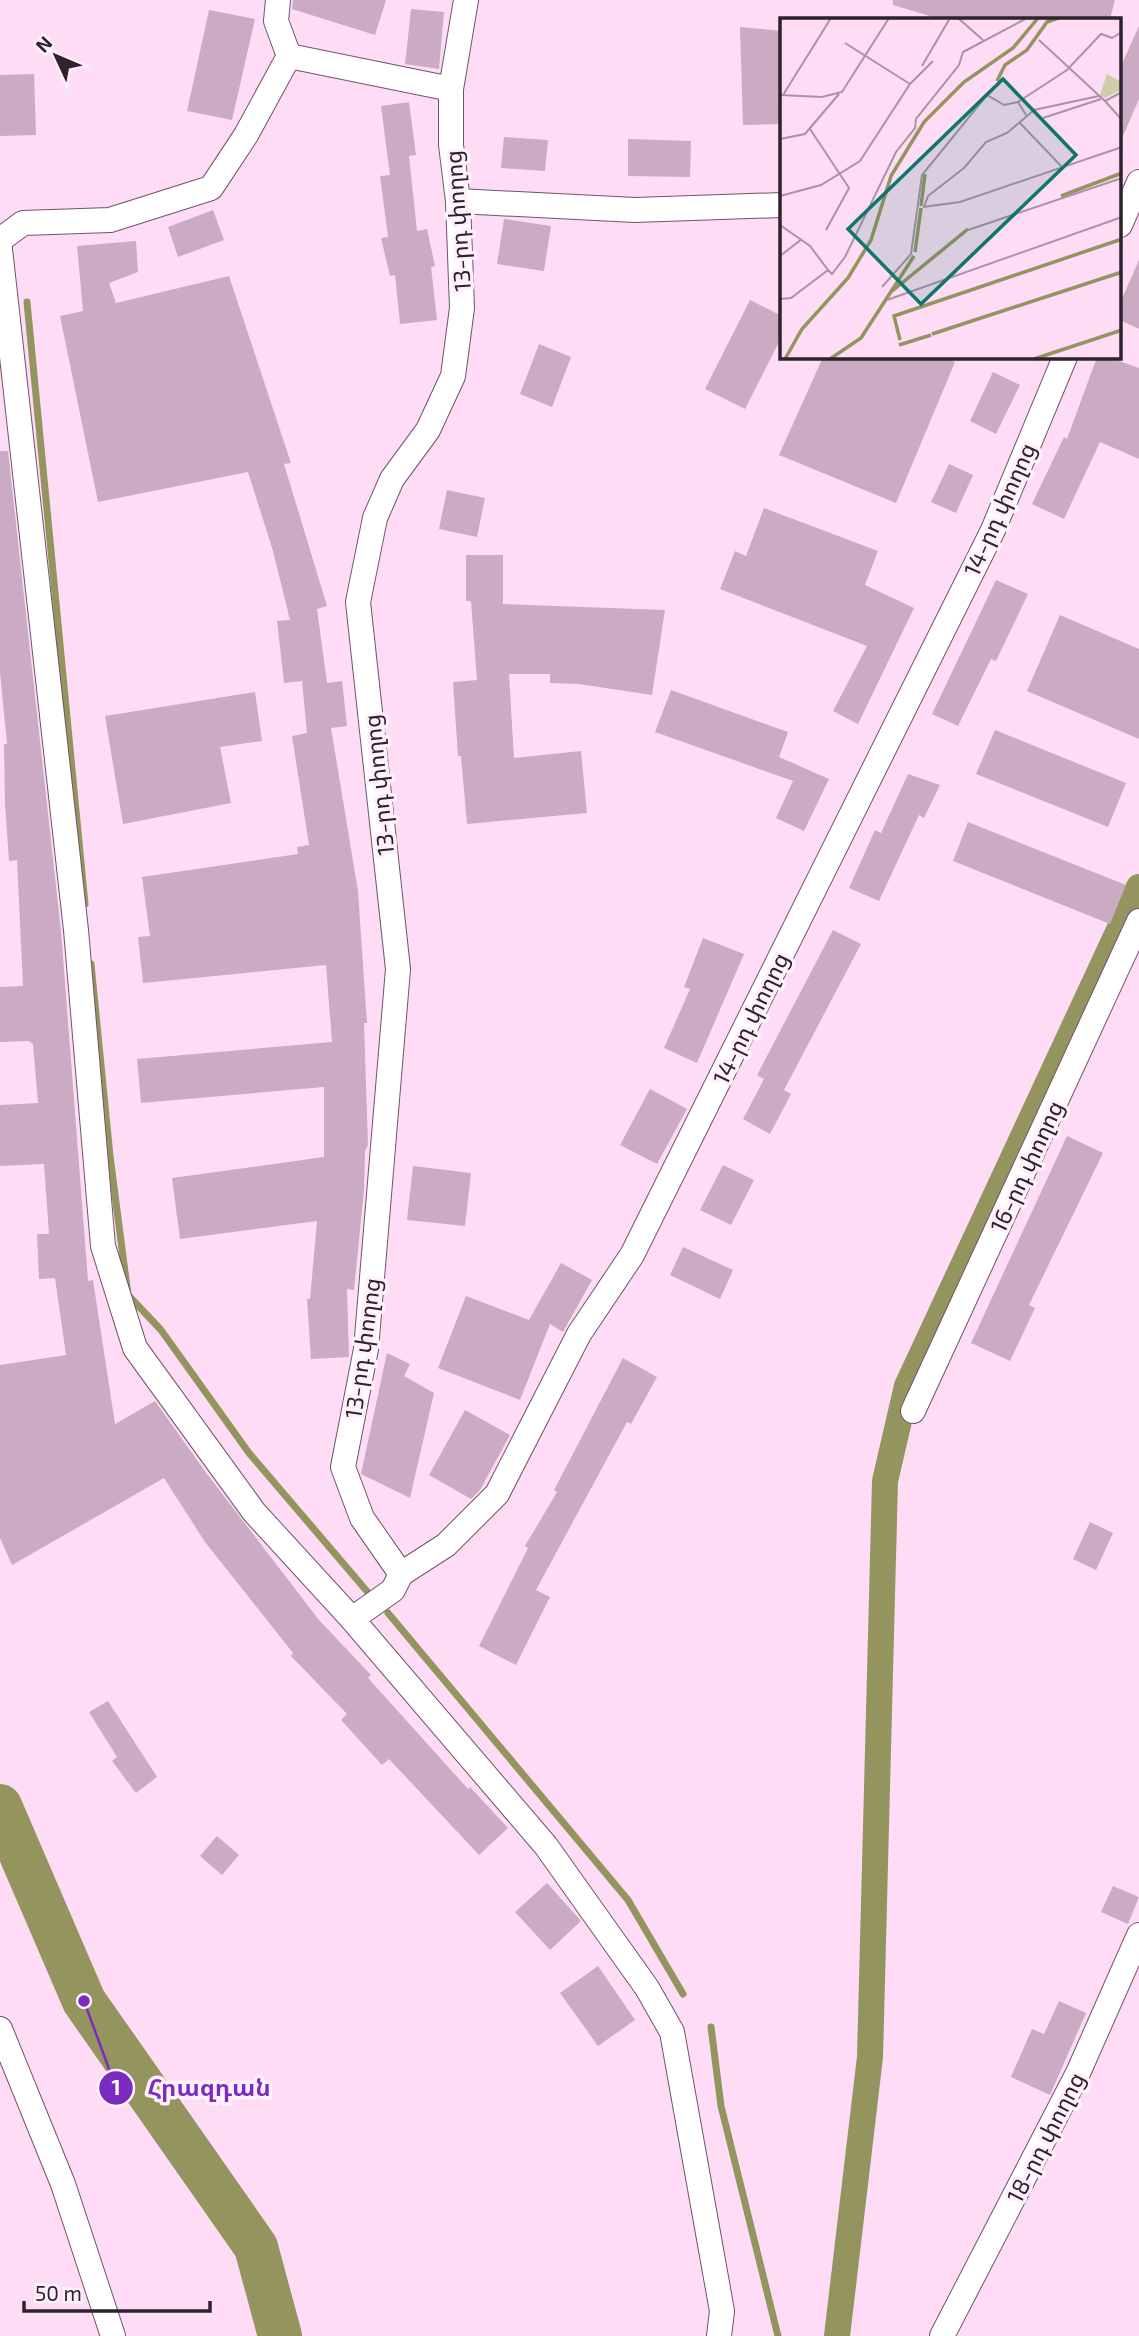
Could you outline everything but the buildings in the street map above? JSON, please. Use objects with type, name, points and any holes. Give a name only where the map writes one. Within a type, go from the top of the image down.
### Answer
[{"type":"street","points":[[0,240],[23,223],[110,220],[211,188],[246,135],[289,56],[276,21],[278,0]]},
{"type":"street","name":"13-րդ փողոց","points":[[401,1574],[362,1518],[343,1467],[366,1349],[398,969],[358,602],[375,518],[393,479],[429,430],[453,376],[462,308],[458,201],[451,145],[452,89],[467,0]]},
{"type":"street","points":[[289,56],[452,89]]},
{"type":"street","points":[[1122,218],[1129,195]]},
{"type":"street","points":[[458,201],[635,210],[780,205]]},
{"type":"street","points":[[0,249],[75,916],[103,1246],[135,1348],[254,1512],[352,1619],[546,1846],[647,1988],[671,2032],[722,2311],[719,2336]]},
{"type":"street","name":"14-րդ փողոց","points":[[352,1619],[393,1590],[401,1574],[446,1545],[497,1494],[579,1334],[632,1255],[993,530],[1064,359]]},
{"type":"street","name":"16-րդ փողոց","points":[[913,1411],[1139,921]]},
{"type":"street","name":"18-րդ փողոց","points":[[942,2336],[1079,2073],[1139,1935]]},
{"type":"street","points":[[0,2029],[63,2184],[113,2336]]},
{"type":"waterway","points":[[27,302],[85,904]]},
{"type":"waterway","points":[[837,2336],[870,2057],[885,1481],[907,1386],[1139,887]]},
{"type":"waterway","points":[[91,964],[110,1156],[128,1295],[161,1330],[249,1453],[371,1596]]},
{"type":"waterway","points":[[388,1613],[628,1900],[683,1994]]},
{"type":"waterway","points":[[0,1806],[84,2001],[256,2247],[280,2336]]},
{"type":"waterway","points":[[711,2027],[721,2106],[778,2336]]},
{"type":"place","name":"Հրազդան","points":[[84,2001]]}]
